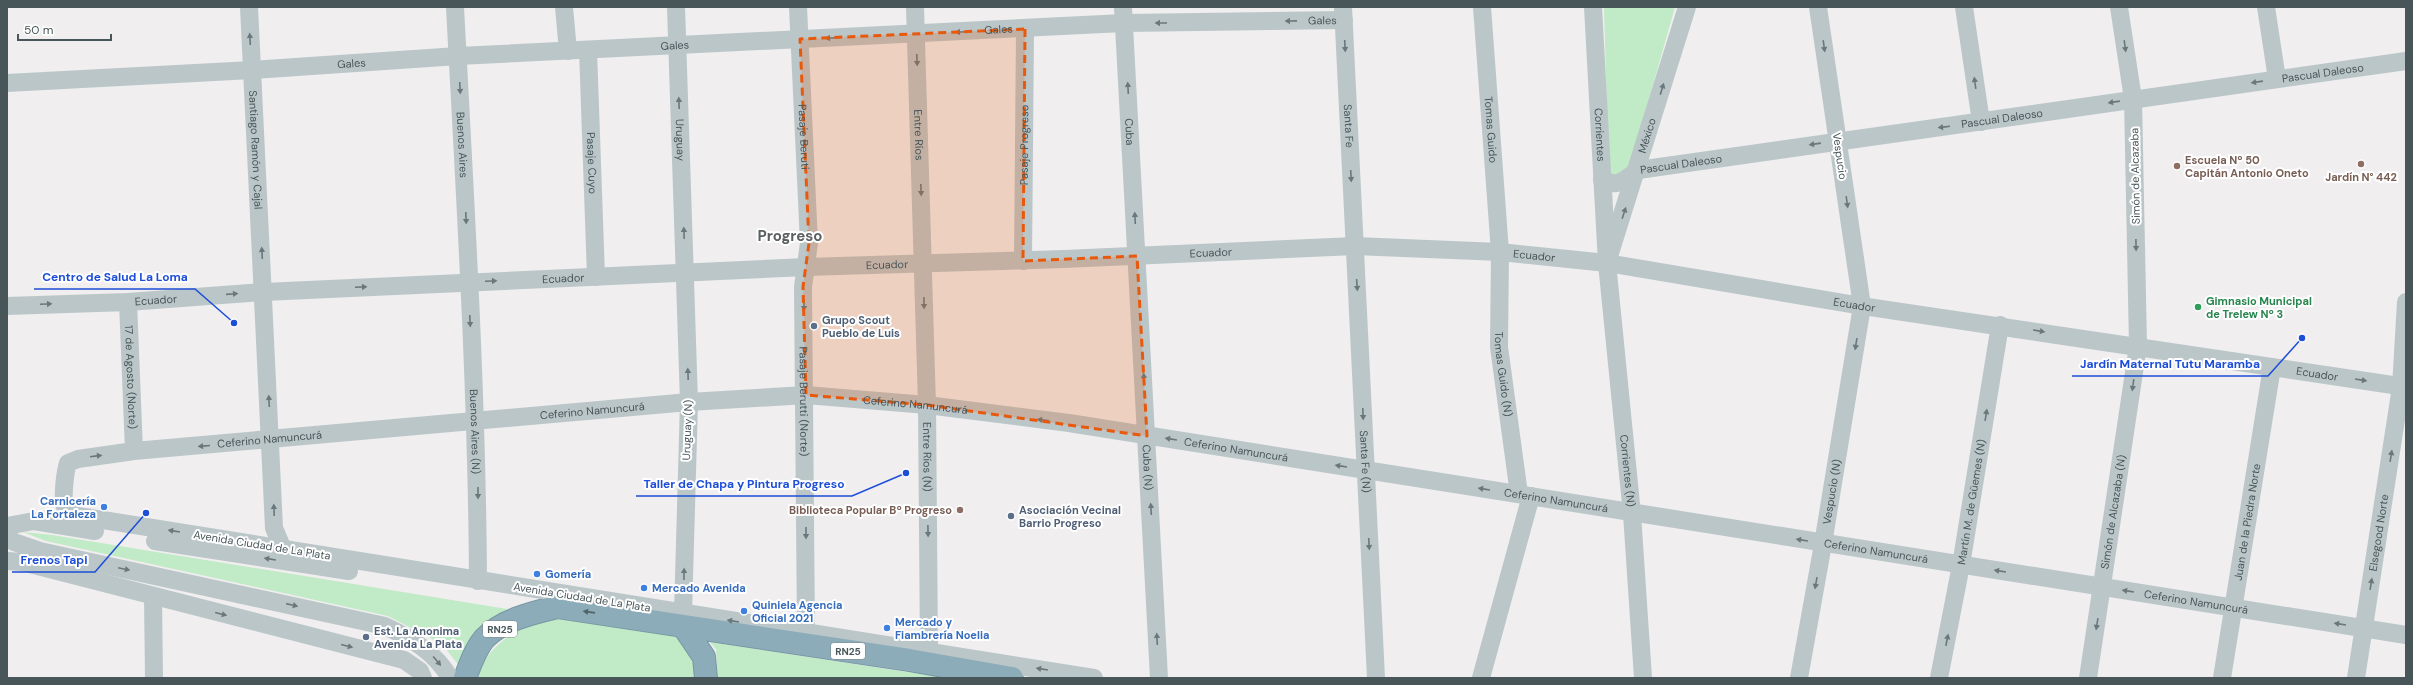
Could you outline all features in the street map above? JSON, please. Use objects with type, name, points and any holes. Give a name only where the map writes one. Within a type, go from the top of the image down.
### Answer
[{"type":"highway","name":"Avenida Ciudad de La Plata","points":[[557,607],[683,619],[1012,678]]},
{"type":"highway","name":"RN25","points":[[465,678],[473,658],[484,639],[505,625],[528,614],[557,607]]},
{"type":"highway","points":[[683,619],[704,657],[706,678]]},
{"type":"highway","points":[[869,642],[909,660],[929,651]]},
{"type":"street","name":"Santiago Ramón y Cajal","points":[[249,7],[264,292],[274,528],[282,547]]},
{"type":"street","name":"Buenos Aires","points":[[455,7],[468,282]]},
{"type":"street","points":[[564,7],[568,51]]},
{"type":"street","name":"Uruguay","points":[[676,7],[685,272]]},
{"type":"street","name":"Pasaje Beruti","points":[[798,7],[807,193],[808,244],[806,267]]},
{"type":"street","name":"Entre Ríos","points":[[915,7],[923,264]]},
{"type":"street","name":"Tomas Guido","points":[[1482,7],[1500,252]]},
{"type":"street","name":"Corrientes","points":[[1593,7],[1607,263]]},
{"type":"street","name":"México","points":[[1607,263],[1638,170],[1687,7]]},
{"type":"street","name":"Vespucio","points":[[1818,7],[1862,306]]},
{"type":"street","points":[[1964,7],[1981,122]]},
{"type":"street","name":"Simón de Alcazaba","points":[[2119,7],[2133,99],[2138,346]]},
{"type":"street","points":[[2266,7],[2277,79]]},
{"type":"street","name":"Gales","points":[[7,83],[252,70],[458,56],[1025,28],[1124,15],[1344,14]]},
{"type":"street","name":"Santa Fe","points":[[1344,14],[1354,246]]},
{"type":"street","name":"Cuba","points":[[1124,15],[1137,256]]},
{"type":"street","name":"Pasaje Progreso","points":[[1023,261],[1025,28]]},
{"type":"street","name":"Pasaje Cuyo","points":[[588,50],[596,277]]},
{"type":"street","name":"Pascual Daleoso","points":[[1602,180],[1611,184],[1620,183],[1638,170],[1838,140],[1981,122],[2406,61]]},
{"type":"street","name":"Ecuador","points":[[7,306],[128,302],[264,292],[685,272],[1023,261],[1354,246],[1500,252],[1607,263],[1862,306],[2000,325],[2404,387]]},
{"type":"street","name":"Santa Fe (N)","points":[[1354,246],[1361,340],[1365,470],[1376,678]]},
{"type":"street","name":"Tomas Guido (N)","points":[[1481,678],[1525,495],[1500,347],[1500,252]]},
{"type":"street","name":"Cuba (N)","points":[[1137,256],[1159,678]]},
{"type":"street","name":"Corrientes (N)","points":[[1607,263],[1632,514],[1643,678]]},
{"type":"street","name":"Entre Ríos (N)","points":[[923,264],[927,405],[929,651]]},
{"type":"street","name":"Pasaje Berutti (Norte)","points":[[806,267],[804,287],[806,395],[806,632]]},
{"type":"street","name":"Uruguay (N)","points":[[683,619],[689,402],[685,272]]},
{"type":"street","name":"Buenos Aires (N)","points":[[468,282],[478,486],[478,581]]},
{"type":"street","name":"17 de Agosto (Norte)","points":[[128,302],[134,451]]},
{"type":"street","name":"Elsegood Norte","points":[[2356,678],[2404,387],[2406,302]]},
{"type":"street","name":"Vespucio (N)","points":[[1799,678],[1823,544],[1862,306]]},
{"type":"street","name":"Martín M. de Güemes (N)","points":[[1939,678],[1961,565],[2000,325]]},
{"type":"street","name":"Simón de Alcazaba (N)","points":[[2088,678],[2138,346]]},
{"type":"street","name":"Juan de la Piedra Norte","points":[[2222,678],[2272,367]]},
{"type":"street","name":"Ceferino Namuncurá","points":[[70,513],[65,507],[65,472],[68,463],[78,459],[134,451],[689,402],[806,395],[927,405],[1147,436],[1525,495],[1632,514],[2406,635]]},
{"type":"street","name":"Avenida Ciudad de La Plata","points":[[70,513],[282,547],[478,581],[575,595],[683,619],[806,632],[1094,678]]},
{"type":"street","name":"Avenida Ciudad de La Plata","points":[[7,526],[34,521],[522,598],[557,607]]},
{"type":"street","points":[[7,536],[14,542],[40,551],[239,593],[385,626],[412,639],[428,651],[450,678]]},
{"type":"street","points":[[282,547],[322,567]]},
{"type":"street","points":[[7,560],[22,562],[187,606],[404,660],[420,671],[423,678]]},
{"type":"street","points":[[187,606],[239,593]]},
{"type":"street","points":[[522,598],[575,595]]},
{"type":"street","points":[[153,597],[154,678]]},
{"type":"highlighted area","points":[[1025,29],[1023,261],[1137,256],[1147,436],[927,405],[806,395],[803,287],[809,243],[800,39]]},
{"type":"green space","points":[[1604,7],[1675,7],[1628,173],[1609,177]]},
{"type":"green space","points":[[23,532],[52,535],[507,609],[492,620],[460,667],[442,644],[388,616],[46,541]]},
{"type":"green space","points":[[548,616],[682,637],[695,651],[699,678],[475,678],[482,665],[496,646],[524,627]]},
{"type":"green space","points":[[710,642],[946,678],[718,678],[716,649]]},
{"type":"place","name":"Jardín N° 442","points":[[2361,164]]},
{"type":"place","name":"Escuela Nº 50 Capitán Antonio Oneto","points":[[2177,166]]},
{"type":"place","name":"Gimnasio Municipal de Trelew Nº 3","points":[[2198,307]]},
{"type":"place","name":"Centro de Salud La Loma","points":[[234,323]]},
{"type":"place","name":"Grupo Scout Pueblo de Luis","points":[[814,326]]},
{"type":"place","name":"Jardín Maternal Tutu Maramba","points":[[2302,338]]},
{"type":"place","name":"Taller de Chapa y Pintura Progreso","points":[[906,473]]},
{"type":"place","name":"Carnicería La Fortaleza","points":[[104,507]]},
{"type":"place","name":"Biblioteca Popular Bº Progreso","points":[[960,510]]},
{"type":"place","name":"Frenos Tapi","points":[[146,513]]},
{"type":"place","name":"Asociación Vecinal Barrio Progreso","points":[[1011,516]]},
{"type":"place","name":"Gomería","points":[[537,574]]},
{"type":"place","name":"Mercado Avenida","points":[[644,588]]},
{"type":"place","name":"Quiniela Agencia Oficial 2021","points":[[744,611]]},
{"type":"place","name":"Mercado y Fiambrería Noelia","points":[[887,628]]},
{"type":"place","name":"Est. La Anonima Avenida La Plata","points":[[366,637]]},
{"type":"district","name":"Progreso","points":[[790,236]]}]
